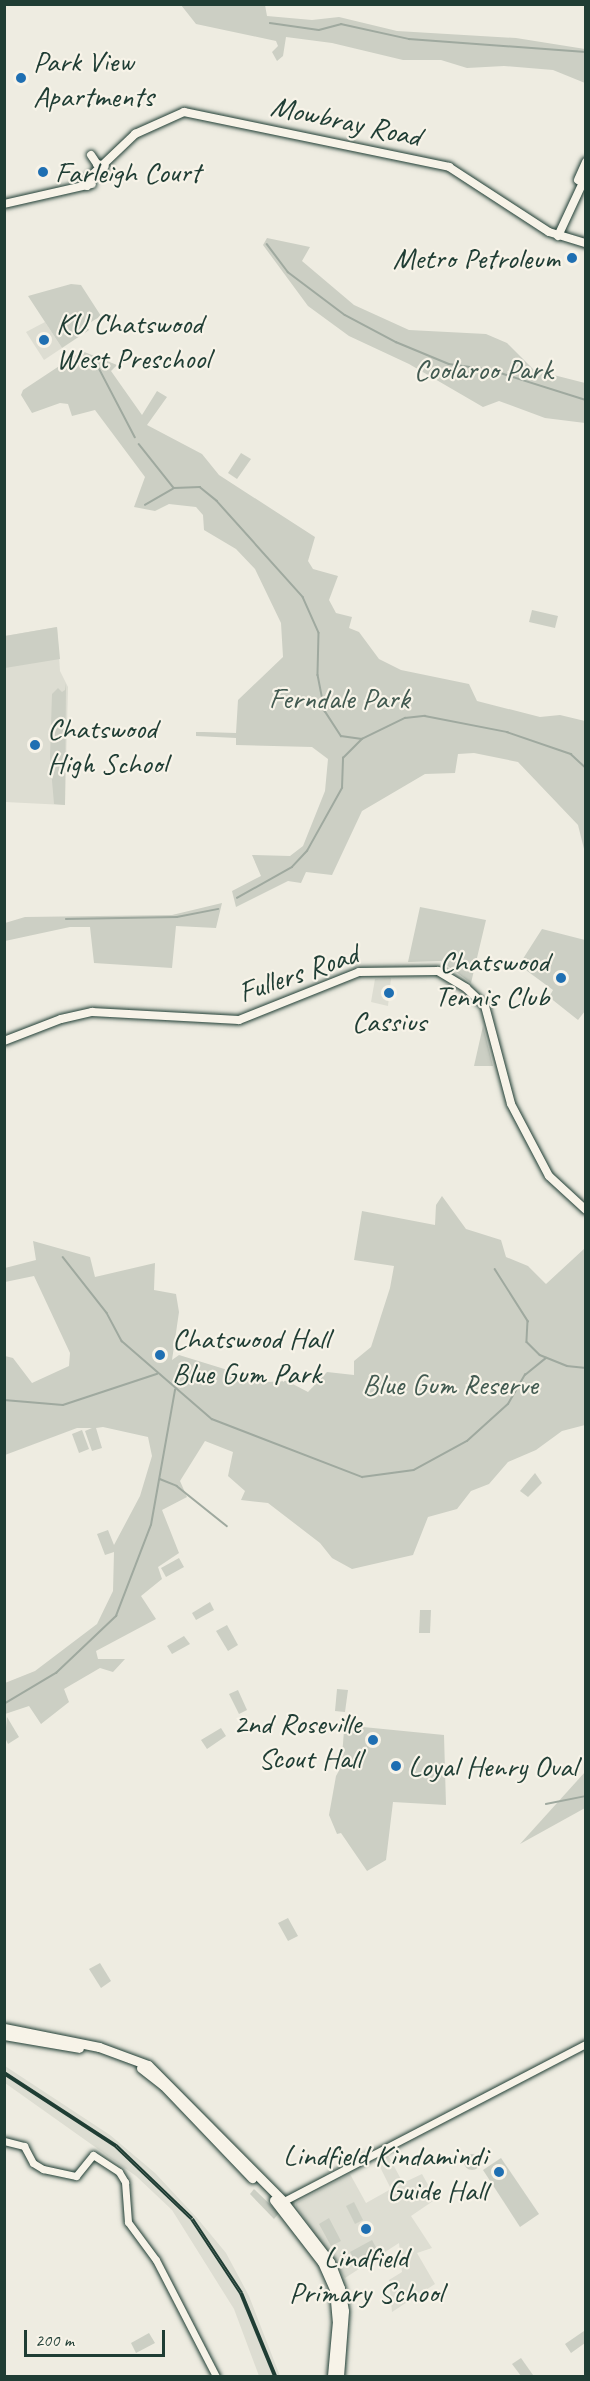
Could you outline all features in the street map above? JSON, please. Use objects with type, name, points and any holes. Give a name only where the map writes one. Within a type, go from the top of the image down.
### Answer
[{"type":"highway","points":[[4,2028],[99,2047],[148,2065],[281,2203],[330,2262],[340,2288],[344,2311],[339,2376]]},
{"type":"highway","points":[[4,2035],[97,2052],[145,2070],[281,2203],[322,2262],[334,2289],[337,2321],[332,2376]]},
{"type":"main road","name":"Mowbray Road","points":[[4,204],[87,186],[139,131],[176,114],[192,113],[449,167],[558,236],[585,243]]},
{"type":"main road","points":[[91,155],[98,164],[105,166]]},
{"type":"main road","points":[[580,184],[585,162]]},
{"type":"main road","points":[[558,236],[585,176]]},
{"type":"main road","name":"Fullers Road","points":[[4,1041],[61,1019],[92,1012],[221,1021],[246,1018],[365,972],[441,972],[474,994],[487,1013],[511,1104],[549,1176],[585,1210]]},
{"type":"street","points":[[281,2203],[585,2044]]},
{"type":"street","points":[[4,2141],[24,2146],[37,2167],[76,2176],[87,2159],[102,2158],[122,2175],[128,2222],[156,2259],[216,2376]]},
{"type":"shaded area","name":"KU Chatswood West Preschool","points":[[45,322],[62,348],[44,360],[26,332]]},
{"type":"shaded area","name":"Chatswood High School","points":[[57,627],[60,671],[68,687],[65,805],[5,802],[5,636]]},
{"type":"shaded area","points":[[391,978],[388,1006],[371,1002],[375,979]]},
{"type":"shaded area","points":[[5,2066],[110,2135],[155,2173],[197,2218],[226,2253],[249,2296],[280,2376],[259,2376],[234,2309],[172,2210],[136,2176],[5,2083]]},
{"type":"shaded area","name":"Lindfield Primary School","points":[[388,2155],[403,2183],[422,2174],[436,2199],[411,2216],[432,2248],[417,2253],[435,2284],[392,2312],[389,2280],[402,2272],[399,2243],[345,2278],[296,2206],[296,2203],[350,2174],[366,2203],[391,2189],[377,2161]]},
{"type":"green space","points":[[181,5],[265,5],[267,16],[312,20],[339,17],[397,31],[516,38],[585,49],[585,83],[553,70],[504,66],[467,68],[441,60],[403,60],[332,43],[286,37],[283,56],[277,61],[272,52],[278,46],[276,41],[196,24]]},
{"type":"green space","name":"Coolaroo Park","points":[[267,238],[310,247],[302,261],[354,305],[409,330],[486,334],[507,343],[534,370],[585,383],[585,423],[545,418],[499,401],[483,407],[409,364],[349,336],[308,306],[263,245]]},
{"type":"green space","points":[[71,284],[81,285],[101,316],[86,325],[89,330],[62,348],[28,296]]},
{"type":"green space","name":"Ferndale Park","points":[[82,351],[117,365],[111,371],[142,415],[157,391],[167,397],[147,425],[202,454],[219,475],[315,537],[308,561],[313,569],[338,576],[329,600],[336,613],[352,617],[349,628],[359,632],[379,659],[401,670],[469,684],[477,701],[540,717],[560,715],[585,721],[585,853],[578,825],[518,762],[474,753],[458,754],[455,773],[425,774],[362,811],[332,875],[306,872],[301,883],[288,881],[236,907],[232,891],[261,876],[252,855],[290,856],[303,846],[325,791],[328,759],[312,747],[236,745],[236,738],[196,736],[196,732],[236,733],[238,700],[283,657],[281,623],[255,569],[236,549],[204,530],[203,515],[196,507],[169,504],[155,511],[134,507],[145,477],[95,410],[72,416],[68,404],[60,403],[32,413],[21,395],[23,390]]},
{"type":"green space","points":[[241,453],[251,459],[237,479],[228,473]]},
{"type":"green space","points":[[532,610],[558,616],[555,628],[529,622]]},
{"type":"green space","points":[[57,627],[60,659],[5,668],[5,636]]},
{"type":"green space","points":[[66,683],[65,805],[54,804],[50,757],[52,694],[58,688],[62,692],[65,690]]},
{"type":"green space","points":[[222,903],[216,928],[176,926],[172,968],[94,963],[90,927],[70,927],[5,941],[5,923],[25,917],[172,915]]},
{"type":"green space","points":[[420,907],[486,920],[471,983],[441,961],[408,962]]},
{"type":"green space","name":"Chatswood Tennis Club","points":[[542,929],[585,940],[585,1011],[578,1020],[549,997],[553,990],[519,965]]},
{"type":"green space","points":[[483,1026],[493,1066],[474,1066]]},
{"type":"green space","name":"Blue Gum Reserve","points":[[442,1196],[466,1229],[501,1240],[506,1257],[528,1266],[546,1284],[585,1248],[585,1425],[562,1431],[536,1450],[508,1462],[489,1484],[471,1491],[457,1509],[428,1517],[413,1555],[352,1569],[332,1558],[320,1543],[268,1503],[241,1500],[245,1491],[228,1476],[233,1452],[205,1441],[180,1481],[187,1497],[162,1510],[179,1553],[158,1567],[162,1579],[141,1596],[156,1619],[96,1651],[98,1659],[125,1659],[113,1672],[100,1668],[64,1689],[69,1702],[41,1724],[29,1706],[5,1714],[5,1683],[35,1671],[97,1624],[113,1591],[114,1552],[105,1555],[97,1534],[108,1530],[114,1545],[140,1496],[152,1456],[148,1437],[103,1427],[96,1428],[102,1448],[92,1451],[85,1431],[92,1428],[77,1428],[5,1455],[5,1356],[13,1358],[32,1383],[69,1366],[70,1353],[34,1276],[5,1282],[5,1268],[36,1260],[33,1241],[90,1257],[95,1277],[155,1263],[154,1290],[176,1294],[179,1312],[172,1360],[179,1355],[267,1382],[287,1381],[308,1392],[327,1372],[354,1375],[354,1361],[371,1347],[390,1288],[394,1266],[354,1260],[362,1211],[435,1225],[436,1205]]},
{"type":"green space","points":[[82,1430],[89,1449],[79,1453],[72,1434]]},
{"type":"green space","points":[[535,1473],[542,1483],[528,1497],[520,1491]]},
{"type":"green space","points":[[179,1558],[184,1567],[166,1577],[161,1568]]},
{"type":"green space","points":[[210,1602],[214,1610],[196,1620],[192,1613]]},
{"type":"green space","points":[[420,1610],[431,1610],[430,1633],[419,1633]]},
{"type":"green space","points":[[227,1625],[238,1645],[228,1651],[216,1631]]},
{"type":"green space","points":[[184,1636],[190,1644],[172,1654],[167,1646]]},
{"type":"green space","points":[[337,1689],[348,1690],[345,1712],[335,1711]]},
{"type":"green space","points":[[238,1690],[247,1710],[239,1714],[229,1694]]},
{"type":"green space","points":[[7,1717],[19,1737],[8,1744],[5,1738]]},
{"type":"green space","points":[[363,1727],[444,1735],[446,1805],[393,1802],[386,1860],[367,1871],[341,1833],[337,1834],[329,1815],[336,1776],[341,1767],[344,1731]]},
{"type":"green space","points":[[221,1728],[226,1736],[207,1749],[201,1740]]},
{"type":"green space","points":[[585,1772],[585,1808],[520,1844]]},
{"type":"green space","points":[[288,1918],[298,1936],[288,1941],[278,1923]]},
{"type":"green space","points":[[100,1963],[111,1981],[101,1988],[89,1969]]},
{"type":"green space","points":[[472,2154],[478,2156],[480,2162],[478,2168],[472,2170],[466,2168],[464,2162],[466,2156]]},
{"type":"green space","points":[[501,2158],[539,2214],[520,2227],[483,2170]]},
{"type":"green space","points":[[254,2189],[279,2213],[274,2219],[250,2194]]},
{"type":"green space","points":[[354,2202],[363,2220],[355,2224],[346,2206]]},
{"type":"green space","points":[[329,2218],[341,2241],[331,2246],[319,2224]]},
{"type":"green space","points":[[372,2240],[378,2251],[356,2263],[350,2252]]},
{"type":"green space","points":[[584,2331],[585,2343],[571,2353],[565,2344]]},
{"type":"green space","points":[[149,2333],[155,2343],[136,2353],[131,2343]]},
{"type":"green space","points":[[521,2358],[533,2375],[521,2376],[512,2364]]},
{"type":"waterway","points":[[270,23],[319,30],[341,24],[409,39],[586,52]]},
{"type":"waterway","points":[[267,244],[288,272],[345,315],[396,342],[449,364],[491,370],[586,400]]},
{"type":"waterway","points":[[99,368],[135,437]]},
{"type":"waterway","points":[[139,444],[174,488],[200,487],[217,501],[303,597],[319,633],[318,675],[325,711],[341,736],[362,739]]},
{"type":"waterway","points":[[145,505],[173,489]]},
{"type":"waterway","points":[[237,898],[292,867],[307,851],[342,788],[343,758],[362,739],[405,718],[425,716],[507,732],[571,754],[586,768]]},
{"type":"waterway","points":[[66,919],[177,917],[218,909]]},
{"type":"waterway","points":[[63,1257],[107,1313],[122,1341],[212,1419],[362,1477],[414,1470],[467,1441],[508,1404],[525,1375],[546,1358]]},
{"type":"waterway","points":[[495,1269],[528,1321],[527,1342],[540,1355],[567,1366],[586,1368]]},
{"type":"waterway","points":[[4,1400],[63,1405],[157,1374]]},
{"type":"waterway","points":[[4,1704],[56,1673],[116,1616],[151,1525],[175,1390]]},
{"type":"waterway","points":[[160,1479],[177,1486],[227,1526]]},
{"type":"waterway","points":[[546,1804],[586,1796]]},
{"type":"railway","points":[[4,2073],[116,2146],[192,2219],[241,2293],[275,2376]]},
{"type":"place","name":"Park View Apartments","points":[[21,78]]},
{"type":"place","name":"Farleigh Court","points":[[43,172]]},
{"type":"place","name":"Metro Petroleum","points":[[572,258]]},
{"type":"place","name":"KU Chatswood West Preschool","points":[[44,340]]},
{"type":"place","name":"Chatswood High School","points":[[35,745]]},
{"type":"place","name":"Chatswood Tennis Club","points":[[561,978]]},
{"type":"place","name":"Cassius","points":[[389,993]]},
{"type":"place","name":"Chatswood Hall Blue Gum Park","points":[[160,1355]]},
{"type":"place","name":"2nd Roseville Scout Hall","points":[[373,1740]]},
{"type":"place","name":"Loyal Henry Oval","points":[[396,1766]]},
{"type":"place","name":"Lindfield Kindamindi Guide Hall","points":[[499,2172]]},
{"type":"place","name":"Lindfield Primary School","points":[[366,2229]]}]
